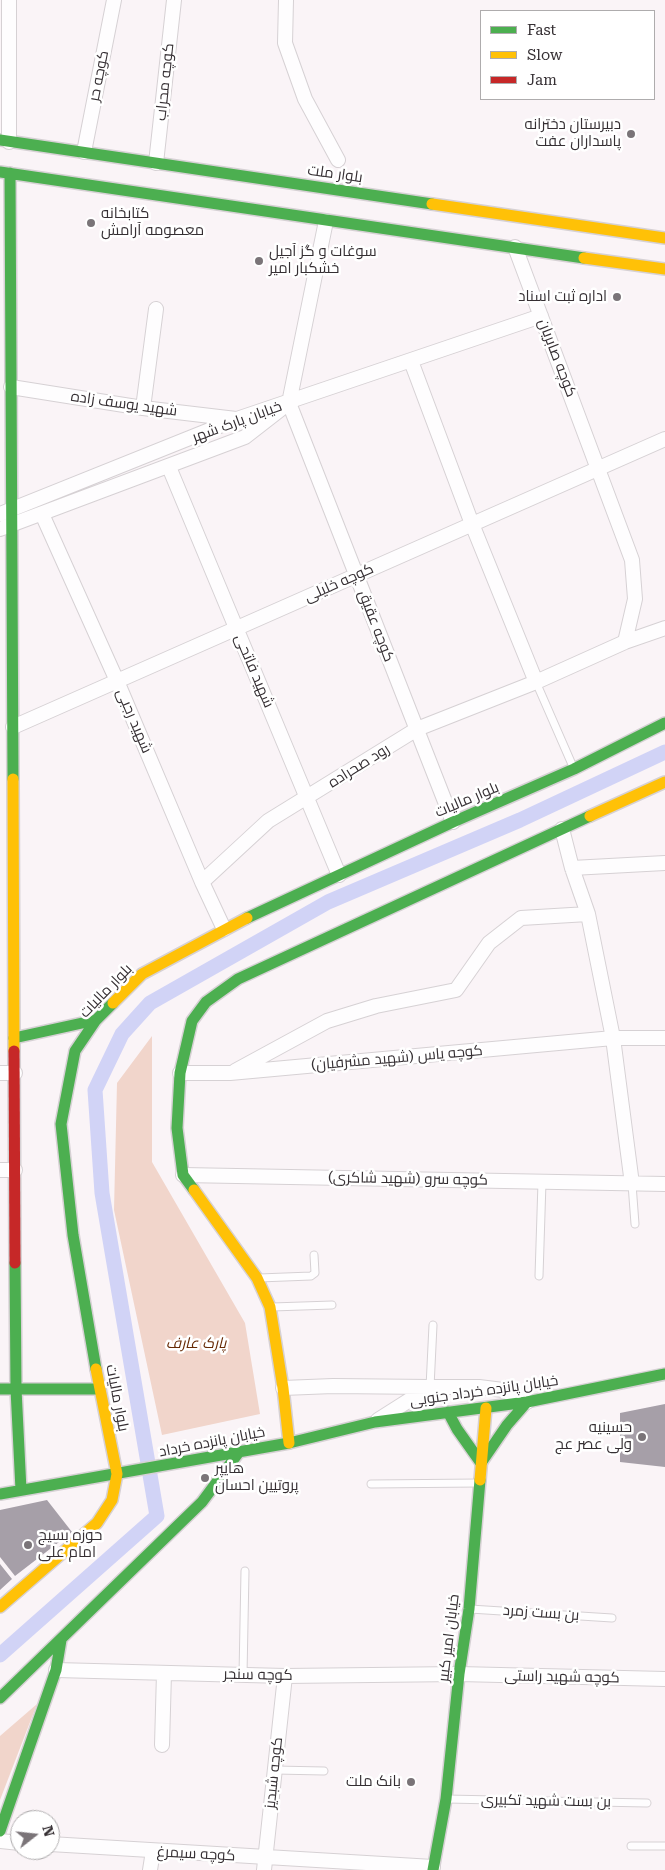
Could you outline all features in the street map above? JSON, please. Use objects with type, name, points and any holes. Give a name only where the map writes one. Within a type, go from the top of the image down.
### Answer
[{"type":"street","points":[[4,141],[9,0]]},
{"type":"street","name":"کوچه حر","points":[[84,152],[114,0]]},
{"type":"street","name":"کوچه محراب","points":[[156,163],[174,0]]},
{"type":"street","points":[[286,0],[285,43],[305,99],[338,160]]},
{"type":"street","name":"بلوار ملت","points":[[4,141],[665,238]]},
{"type":"street","points":[[21,1490],[16,1389],[15,1073],[14,1038],[7,974],[13,727],[6,648],[6,527],[4,512],[11,387],[6,370],[5,173],[665,269]]},
{"type":"street","points":[[289,403],[326,221]]},
{"type":"street","name":"کوچه صابریان","points":[[516,247],[632,560],[634,599],[625,642]]},
{"type":"street","points":[[142,408],[156,309]]},
{"type":"street","points":[[289,403],[541,316]]},
{"type":"street","points":[[411,361],[472,524],[536,682]]},
{"type":"street","name":"شهید یوسف زاده","points":[[11,387],[142,408],[237,420]]},
{"type":"street","name":"خیابان پارک شهر","points":[[4,512],[237,420],[289,403]]},
{"type":"street","name":"خیابان پارک شهر","points":[[6,527],[169,467],[245,436],[289,403]]},
{"type":"street","name":"کوچه عقیق","points":[[289,403],[453,822]]},
{"type":"street","name":"کوچه خلیلی","points":[[13,727],[665,439]]},
{"type":"street","name":"شهید فاتحی","points":[[169,467],[338,875]]},
{"type":"street","name":"شهید رجبی","points":[[42,514],[117,681],[202,882],[224,929]]},
{"type":"street","name":"رود صحراده","points":[[202,882],[268,821],[417,730],[536,682],[625,642],[665,628]]},
{"type":"street","name":"بلوار مالیات","points":[[0,1607],[97,1523],[112,1500],[119,1474],[99,1389],[73,1235],[61,1124],[75,1051],[96,1020],[142,974],[224,929],[453,822],[574,769],[665,724]]},
{"type":"street","points":[[289,1443],[283,1388],[270,1307],[257,1278],[183,1175],[177,1128],[180,1073],[192,1021],[206,1002],[238,979],[665,782]]},
{"type":"street","points":[[562,829],[572,868],[588,914],[613,1038],[632,1184]]},
{"type":"street","points":[[572,868],[665,863]]},
{"type":"street","points":[[230,1073],[327,1021],[376,1006],[456,990],[488,943],[521,918],[588,914]]},
{"type":"street","points":[[14,1038],[96,1020]]},
{"type":"street","name":"کوچه یاس (شهید مشرفیان)","points":[[180,1073],[230,1073],[613,1038],[665,1038]]},
{"type":"street","points":[[0,1073],[15,1073]]},
{"type":"street","points":[[0,1170],[15,1170]]},
{"type":"street","name":"کوچه سرو (شهید شاکری)","points":[[183,1175],[665,1184]]},
{"type":"street","name":"خیابان پانزده خرداد جنوبی","points":[[308,1439],[375,1422],[527,1402],[665,1374]]},
{"type":"street","points":[[283,1388],[333,1386],[479,1387],[503,1390],[527,1402],[507,1425],[481,1463],[457,1429],[448,1412]]},
{"type":"street","points":[[375,1422],[430,1387]]},
{"type":"street","points":[[0,1389],[99,1389]]},
{"type":"street","name":"خیابان امیر کبیر","points":[[433,1868],[446,1799],[459,1674],[469,1609],[486,1408]]},
{"type":"street","name":"خیابان پانزده خرداد","points":[[119,1474],[308,1439]]},
{"type":"street","points":[[0,1698],[202,1502],[239,1452]]},
{"type":"street","points":[[0,1494],[119,1474]]},
{"type":"street","points":[[0,1831],[56,1670],[61,1640]]},
{"type":"street","name":"کوچه سنجر","points":[[56,1670],[285,1676],[459,1674]]},
{"type":"street","points":[[162,1745],[164,1673]]},
{"type":"street","name":"کوچه شهید راستی","points":[[459,1674],[665,1679]]},
{"type":"street","name":"کوچه شبدیز","points":[[265,1864],[285,1676]]},
{"type":"street","name":"کوچه سیمرغ","points":[[60,1845],[153,1851],[265,1864],[433,1868]]},
{"type":"street","points":[[150,1870],[153,1851]]},
{"type":"lane","points":[[536,682],[574,769]]},
{"type":"lane","points":[[539,1276],[542,1182]]},
{"type":"lane","points":[[632,1184],[635,1224]]},
{"type":"lane","points":[[257,1278],[312,1276],[315,1273],[314,1255]]},
{"type":"lane","points":[[270,1307],[332,1306]]},
{"type":"lane","points":[[430,1387],[433,1325]]},
{"type":"lane","points":[[371,1484],[480,1483]]},
{"type":"lane","points":[[243,1675],[244,1571]]},
{"type":"lane","name":"بن بست زمرد","points":[[469,1609],[612,1618]]},
{"type":"lane","points":[[275,1770],[324,1771]]},
{"type":"lane","name":"بن بست شهید تکبیری","points":[[446,1799],[647,1803]]},
{"type":"lane","points":[[631,1846],[665,1846]]},
{"type":"green space","name":"پارک عارف","points":[[152,1036],[152,1162],[245,1323],[260,1414],[162,1435],[114,1210],[117,1083]]},
{"type":"green space","points":[[37,1704],[0,1800],[0,1736]]},
{"type":"building","name":"حسینیه ولی عصر عج","points":[[665,1404],[665,1467],[620,1462],[620,1413]]},
{"type":"building","name":"حوزه بسیج امام علی","points":[[47,1500],[72,1532],[15,1576],[0,1557],[0,1510]]},
{"type":"building","points":[[0,1564],[12,1579],[0,1590]]},
{"type":"waterway","points":[[0,1655],[157,1516],[102,1193],[95,1090],[122,1034],[150,1003],[328,902],[520,820],[665,752]]},
{"type":"traffic: fast","points":[[0,140],[432,204]]},
{"type":"traffic: fast","points":[[0,172],[584,258]]},
{"type":"traffic: fast","points":[[10,173],[13,779]]},
{"type":"traffic: fast","points":[[247,918],[453,822],[574,769],[665,723]]},
{"type":"traffic: fast","points":[[194,1190],[183,1175],[177,1128],[180,1073],[192,1021],[206,1002],[238,979],[590,816]]},
{"type":"traffic: fast","points":[[96,1369],[73,1235],[61,1124],[75,1051],[96,1020],[113,1003]]},
{"type":"traffic: fast","points":[[14,1038],[96,1020]]},
{"type":"traffic: fast","points":[[15,1263],[16,1389],[21,1490]]},
{"type":"traffic: fast","points":[[0,1494],[289,1443],[375,1422],[527,1402],[665,1374]]},
{"type":"traffic: fast","points":[[0,1389],[99,1389]]},
{"type":"traffic: fast","points":[[448,1412],[457,1429],[481,1463],[507,1425],[527,1402]]},
{"type":"traffic: fast","points":[[0,1698],[202,1502],[239,1452]]},
{"type":"traffic: fast","points":[[433,1870],[446,1799],[459,1674],[469,1609],[480,1480]]},
{"type":"traffic: fast","points":[[0,1831],[56,1670],[61,1640]]},
{"type":"traffic: slow","points":[[432,204],[665,238]]},
{"type":"traffic: slow","points":[[584,258],[665,269]]},
{"type":"traffic: slow","points":[[13,779],[14,1051]]},
{"type":"traffic: slow","points":[[590,816],[665,782]]},
{"type":"traffic: slow","points":[[113,1003],[142,974],[247,918]]},
{"type":"traffic: slow","points":[[194,1190],[257,1278],[270,1307],[283,1388],[289,1443]]},
{"type":"traffic: slow","points":[[0,1607],[97,1523],[112,1500],[117,1474],[96,1369]]},
{"type":"traffic: slow","points":[[480,1480],[486,1408]]},
{"type":"traffic: jam","points":[[14,1051],[15,1263]]},
{"type":"place","name":"دبیرستان دخترانه پاسداران عفت","points":[[631,134]]},
{"type":"place","name":"کتابخانه معصومه آرامش","points":[[91,223]]},
{"type":"place","name":"سوغات و گز آجیل خشکبار امیر","points":[[259,261]]},
{"type":"place","name":"اداره ثبت اسناد","points":[[617,297]]},
{"type":"place","name":"حسینیه ولی عصر عج","points":[[642,1437]]},
{"type":"place","name":"هایپر پروتیین احسان","points":[[205,1478]]},
{"type":"place","name":"حوزه بسیج امام علی","points":[[28,1545]]},
{"type":"place","name":"بانک ملت","points":[[411,1782]]}]
